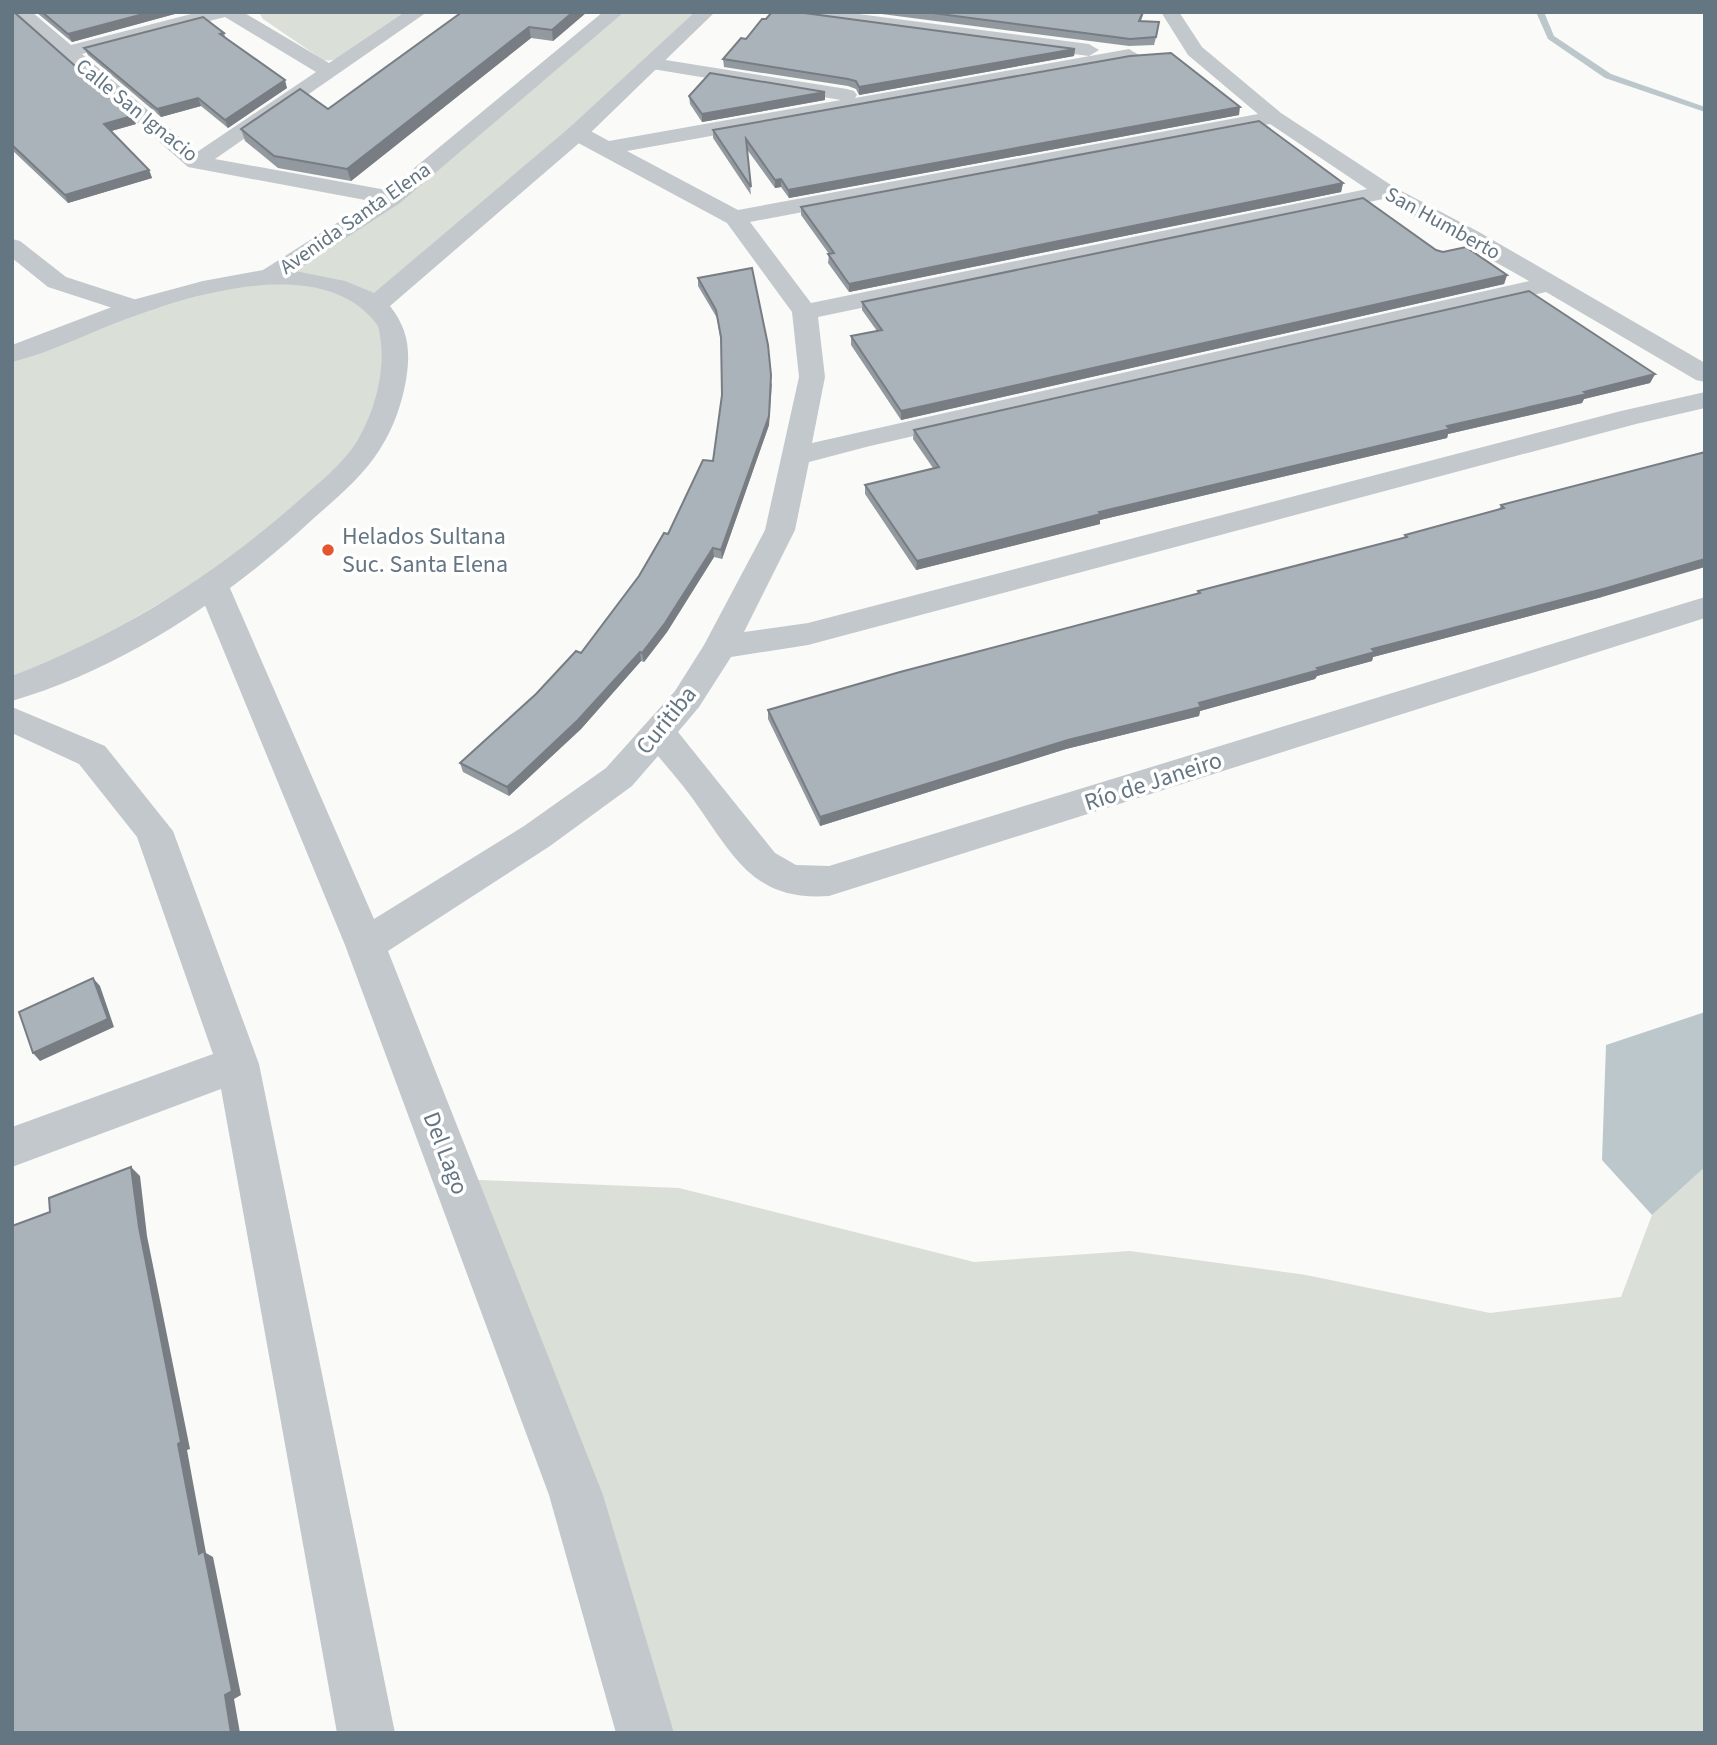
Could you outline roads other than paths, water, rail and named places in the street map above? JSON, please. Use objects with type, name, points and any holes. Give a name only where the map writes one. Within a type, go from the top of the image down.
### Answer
[{"type":"street","name":"Calle San Ignacio","points":[[21,12],[196,162],[391,198]]},
{"type":"street","points":[[66,52],[222,12]]},
{"type":"street","points":[[230,12],[330,72]]},
{"type":"street","points":[[196,162],[418,12]]},
{"type":"street","name":"Avenida Santa Elena","points":[[12,354],[134,307],[203,288],[270,276],[391,198],[615,12]]},
{"type":"street","points":[[374,306],[578,133],[706,12]]},
{"type":"street","points":[[799,12],[1129,55],[1152,55]]},
{"type":"street","name":"San Humberto","points":[[1170,12],[1184,52],[1274,117],[1386,192],[1471,237],[1547,284],[1705,374]]},
{"type":"street","points":[[608,148],[1129,55]]},
{"type":"street","points":[[653,64],[874,99]]},
{"type":"street","points":[[735,218],[1274,117]]},
{"type":"street","points":[[578,133],[735,218],[805,312],[1386,192]]},
{"type":"street","points":[[12,246],[57,282],[134,307]]},
{"type":"street","points":[[12,689],[90,657],[180,608],[213,586],[281,533],[333,485],[370,443],[389,396],[395,360],[391,324],[374,306],[347,289],[316,279],[270,276]]},
{"type":"street","points":[[797,456],[866,438],[1547,284]]},
{"type":"street","name":"Curitiba","points":[[365,945],[537,836],[619,777],[687,699],[720,647],[780,530],[812,377],[805,312]]},
{"type":"street","points":[[720,647],[808,634],[1631,416],[1705,400]]},
{"type":"street","name":"Del Lago","points":[[213,586],[365,945],[576,1495],[645,1733]]},
{"type":"street","name":"Río de Janeiro","points":[[658,732],[705,789],[751,852],[786,878],[810,883],[829,881],[1705,607]]},
{"type":"street","points":[[12,719],[92,755],[154,831],[238,1064],[366,1733]]},
{"type":"street","points":[[12,1147],[238,1064]]},
{"type":"waterway","points":[[1540,12],[1551,37],[1608,76],[1705,110]]},
{"type":"place","name":"Helados Sultana Suc. Santa Elena","points":[[328,550]]}]
